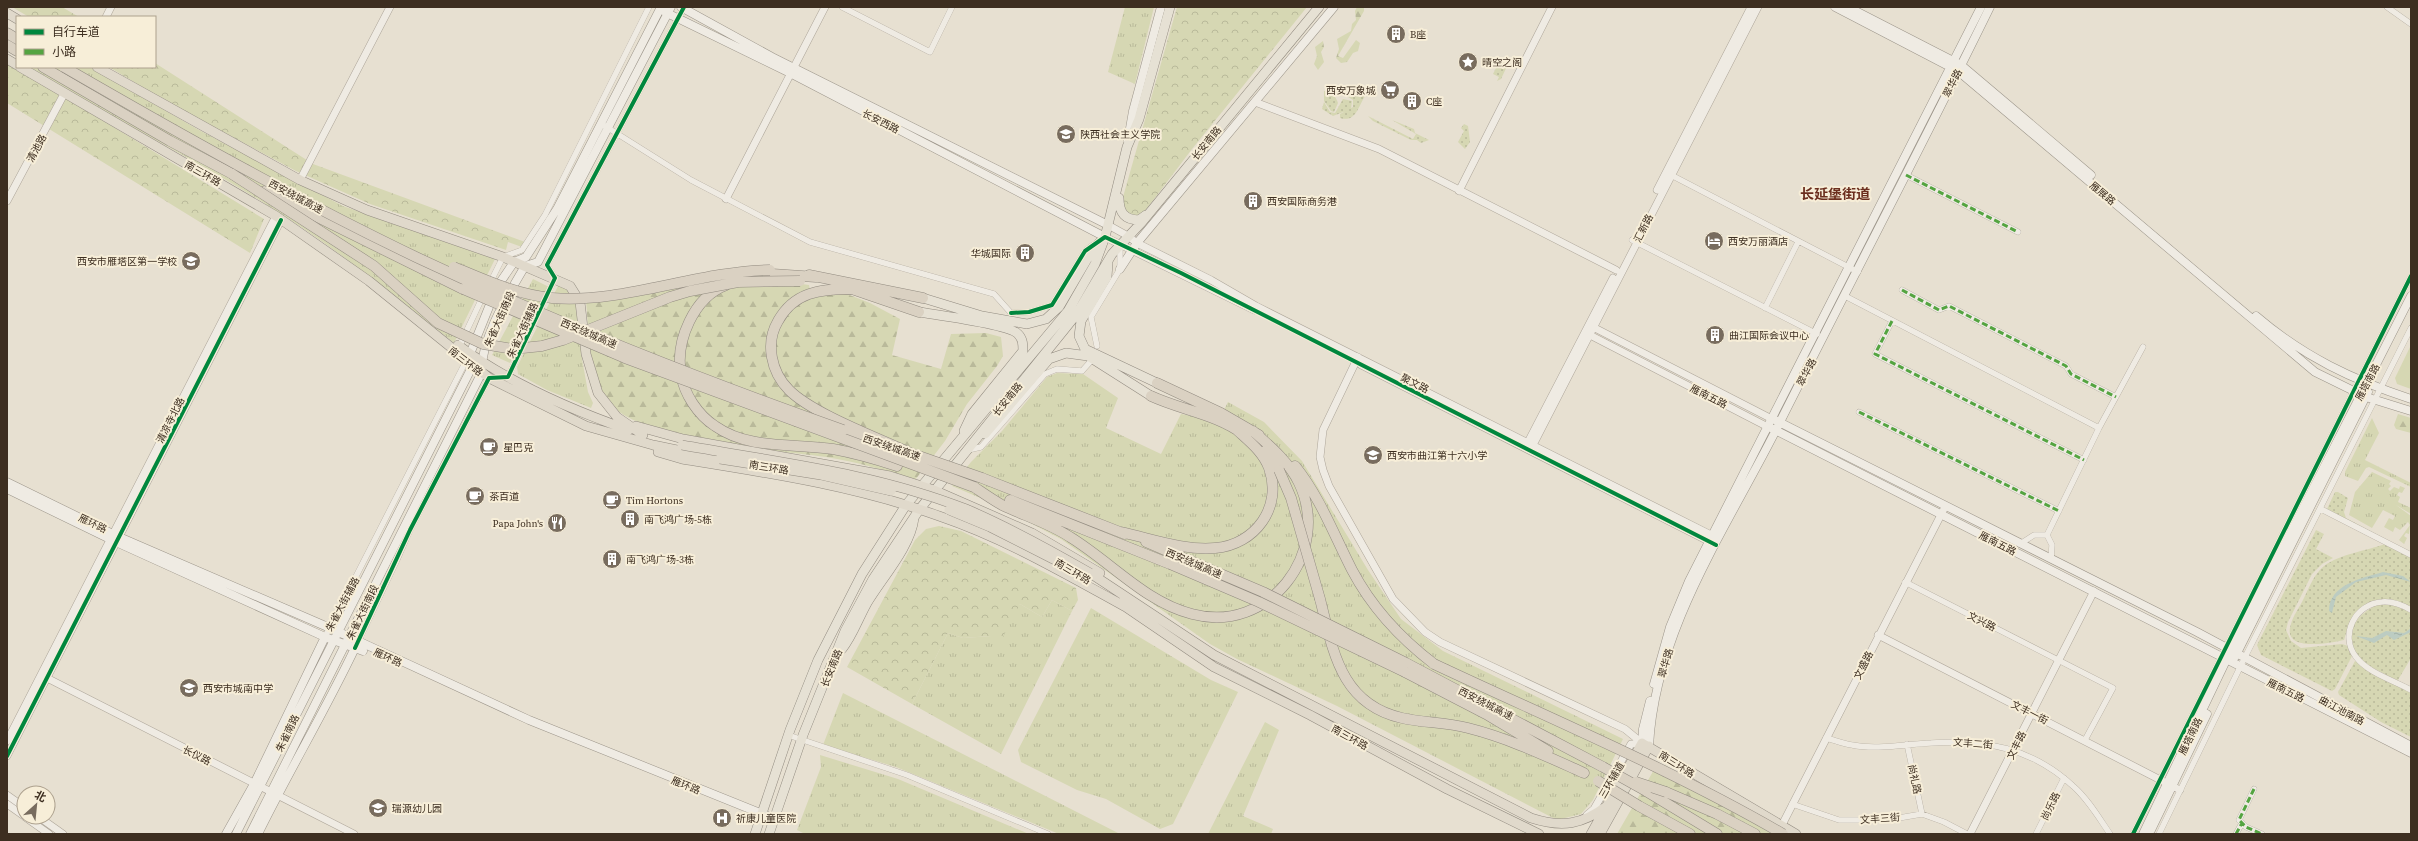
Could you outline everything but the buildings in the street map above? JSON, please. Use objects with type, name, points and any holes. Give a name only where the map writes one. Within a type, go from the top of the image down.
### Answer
[{"type":"highway","points":[[7,13],[16,18]]},
{"type":"highway","points":[[7,33],[16,38]]},
{"type":"highway","points":[[7,45],[16,50]]},
{"type":"highway","points":[[7,59],[16,64]]},
{"type":"highway","name":"南三环路","points":[[22,68],[278,218],[369,281],[469,361],[485,376],[569,419],[604,432],[720,459],[821,475],[886,490],[929,503],[990,527],[1088,576],[1124,606],[1214,667],[1310,715],[1447,789],[1539,834]]},
{"type":"highway","name":"西安绕城高速","points":[[45,68],[232,174],[463,289],[625,358],[1084,528],[1259,602],[1405,672],[1486,714],[1639,806],[1690,834]]},
{"type":"highway","name":"西安绕城高速","points":[[66,68],[172,130],[317,207],[490,291],[647,357],[765,402],[910,453],[1120,532],[1263,592],[1372,644],[1511,716],[1646,791],[1717,834]]},
{"type":"highway","name":"南三环路","points":[[99,68],[300,180],[367,210],[503,257],[555,278],[570,286],[579,297],[586,354],[593,381],[607,406],[622,421],[643,435]]},
{"type":"highway","points":[[232,174],[374,266],[438,323],[483,344],[513,349],[542,346],[563,340],[670,297],[690,291],[738,282],[800,281],[850,289],[919,312]]},
{"type":"highway","points":[[317,207],[331,211],[489,282],[516,291],[551,298],[571,299],[608,295],[735,271],[770,270],[816,277],[923,298]]},
{"type":"highway","points":[[816,277],[759,273],[723,286],[710,295],[692,316],[685,330],[681,374],[694,405],[714,426],[731,436],[749,442],[832,449],[866,456],[914,472],[952,479]]},
{"type":"highway","points":[[850,289],[824,289],[805,294],[789,305],[773,332],[771,355],[779,378],[790,391],[818,410],[910,453]]},
{"type":"highway","name":"南三环路","points":[[458,345],[469,361],[481,363],[564,405],[643,435],[682,445],[858,476],[934,498],[1002,526],[1144,609],[1214,655],[1531,818],[1548,824],[1578,822],[1590,818],[1608,805],[1646,744],[1782,829],[1796,834]]},
{"type":"highway","points":[[1157,383],[1222,413],[1253,431],[1275,446],[1295,466],[1310,484],[1365,593],[1384,618],[1415,650],[1434,664],[1603,742],[1782,829]]},
{"type":"highway","points":[[1151,396],[1174,407],[1210,416],[1238,431],[1268,454],[1280,470],[1291,498],[1334,655],[1346,680],[1356,693],[1368,704],[1385,713],[1402,718],[1459,726],[1504,738],[1584,773]]},
{"type":"highway","points":[[622,421],[648,431],[683,439],[883,475],[934,490],[1032,533],[1076,558],[1128,592],[1144,609]]},
{"type":"highway","points":[[1120,532],[1186,547],[1214,549],[1226,547],[1241,541],[1263,522],[1270,507],[1273,493],[1272,478],[1269,467],[1259,450],[1238,431]]},
{"type":"highway","points":[[974,487],[1002,504],[1034,517],[1070,537],[1144,592],[1169,606],[1193,615],[1215,617],[1238,614],[1256,609],[1275,595],[1292,577],[1300,562],[1308,526],[1307,509],[1299,482],[1289,466],[1253,431]]},
{"type":"highway","points":[[604,432],[630,444],[682,458],[792,477],[906,505],[917,513],[973,528],[1021,550],[1124,606]]},
{"type":"highway","points":[[1600,834],[1646,744]]},
{"type":"highway","points":[[1606,834],[1649,760],[1646,744]]},
{"type":"highway","points":[[1626,780],[1651,785],[1717,814],[1756,834]]},
{"type":"highway","points":[[1592,834],[1608,805]]},
{"type":"main road","name":"长安西路","points":[[683,7],[792,70],[1105,237]]},
{"type":"main road","points":[[1127,147],[1133,111],[1161,7]]},
{"type":"main road","name":"长安南路","points":[[754,834],[788,735],[818,660],[850,595],[906,505],[956,447],[1068,311],[1095,264],[1105,237],[1127,147],[1139,119],[1170,7]]},
{"type":"main road","name":"长安南路","points":[[769,834],[803,740],[803,735],[845,631],[873,579],[917,513],[964,451],[1076,316],[1109,260],[1120,245],[1151,210],[1319,7]]},
{"type":"main road","points":[[1120,269],[1135,246],[1334,7]]},
{"type":"main road","name":"雁展路","points":[[1835,7],[1956,66],[2291,354],[2315,372],[2360,394],[2411,411]]},
{"type":"main road","name":"雁展路","points":[[1848,7],[1956,66],[2261,320],[2322,363],[2373,387],[2411,399]]},
{"type":"main road","name":"翠华路","points":[[1714,540],[1775,431],[1858,272],[1906,175],[1956,66],[1981,7]]},
{"type":"main road","name":"翠华路","points":[[1646,744],[1653,709],[1674,636],[1687,601],[1766,426],[1848,268],[1956,66],[1990,7]]},
{"type":"main road","name":"长安西路","points":[[659,8],[670,10],[677,18],[792,70],[1108,225]]},
{"type":"main road","name":"朱雀大街南段","points":[[334,630],[469,361],[488,307],[514,262],[526,257],[609,128],[659,8]]},
{"type":"main road","name":"朱雀大街南段","points":[[347,642],[485,376],[481,363],[500,313],[525,266],[538,262],[670,10]]},
{"type":"main road","points":[[1193,159],[1217,147]]},
{"type":"main road","points":[[1118,185],[1119,208],[1123,214],[1139,220],[1151,210]]},
{"type":"main road","points":[[923,298],[982,316],[1027,324],[1046,319],[1059,307],[1093,249],[1105,237]]},
{"type":"main road","points":[[1109,260],[1107,277],[1081,322],[1079,336],[1085,349],[1157,383]]},
{"type":"main road","name":"雁塔南路","points":[[2373,387],[2411,296]]},
{"type":"main road","name":"雁塔南路","points":[[2149,834],[2226,660],[2360,394],[2373,387],[2411,309]]},
{"type":"main road","points":[[919,312],[1004,327],[1018,333],[1023,342],[1023,351],[972,414],[956,447]]},
{"type":"main road","points":[[964,451],[991,428],[1049,359],[1066,353],[1088,356],[1151,396]]},
{"type":"main road","name":"雁南五路","points":[[1770,418],[2231,650]]},
{"type":"main road","name":"雁南五路","points":[[1766,426],[2094,591],[2240,668],[2411,753]]},
{"type":"main road","name":"雁环路","points":[[7,482],[115,538],[334,630],[347,642]]},
{"type":"main road","name":"雁环路","points":[[7,489],[325,637],[356,645],[529,720],[761,817],[774,821]]},
{"type":"main road","name":"朱雀南路","points":[[236,834],[257,786],[333,640],[334,630]]},
{"type":"main road","points":[[226,834],[257,786],[325,637]]},
{"type":"main road","name":"朱雀南路","points":[[250,834],[274,794],[347,642]]},
{"type":"main road","points":[[258,834],[274,794],[324,712],[356,645]]},
{"type":"main road","name":"曲江池南路","points":[[2231,650],[2411,746]]},
{"type":"main road","name":"雁塔南路","points":[[2143,834],[2170,784]]},
{"type":"street","points":[[106,16],[111,7]]},
{"type":"street","points":[[300,180],[390,7]]},
{"type":"street","points":[[458,345],[503,257],[522,250],[545,215],[649,7]]},
{"type":"street","points":[[555,278],[547,265],[609,128],[683,7]]},
{"type":"street","points":[[726,199],[825,7]]},
{"type":"street","points":[[842,7],[930,52],[952,7]]},
{"type":"street","points":[[1459,190],[1552,7]]},
{"type":"street","name":"汇新路","points":[[1529,446],[1751,7]]},
{"type":"street","name":"汇新路","points":[[1591,326],[1616,270],[1671,175],[1758,7]]},
{"type":"street","points":[[2387,7],[2411,24]]},
{"type":"street","name":"清池路","points":[[7,202],[64,94]]},
{"type":"street","points":[[1255,102],[1379,149],[1616,270]]},
{"type":"street","points":[[609,128],[655,159],[726,199],[810,242],[994,294],[1010,315],[1029,312],[1052,305],[1085,251],[1105,237]]},
{"type":"street","points":[[1671,175],[1858,272]]},
{"type":"street","points":[[1906,175],[2018,232]]},
{"type":"street","name":"清凉寺北路","points":[[7,756],[44,676],[278,218]]},
{"type":"street","name":"聚文路","points":[[1108,225],[1128,236],[1135,246]]},
{"type":"street","name":"聚文路","points":[[1105,237],[1120,245],[1135,246],[1714,540]]},
{"type":"street","points":[[1634,241],[1824,338]]},
{"type":"street","points":[[1765,308],[1798,242]]},
{"type":"street","points":[[1097,346],[1091,318],[1120,269],[1120,245]]},
{"type":"street","points":[[2231,650],[2360,394],[2358,380],[2411,276]]},
{"type":"street","name":"朱雀大街辅路","points":[[508,377],[555,278]]},
{"type":"street","points":[[1902,290],[1939,310],[1949,306],[2066,366],[2071,374],[2116,397]]},
{"type":"street","points":[[1845,296],[2099,428]]},
{"type":"street","points":[[1892,321],[1875,354],[2084,460]]},
{"type":"street","name":"雁南五路","points":[[1591,326],[1770,418]]},
{"type":"street","points":[[2159,834],[2240,668],[2375,400],[2373,387],[2411,328]]},
{"type":"street","name":"雁南五路","points":[[1587,333],[1766,426]]},
{"type":"street","points":[[2047,535],[2099,428],[2143,347]]},
{"type":"street","points":[[1357,359],[1322,430],[1320,458],[1329,486],[1393,599],[1425,632],[1440,642],[1625,729],[1646,744]]},
{"type":"street","points":[[964,451],[981,447],[1045,374],[1057,369],[1082,371],[1090,362]]},
{"type":"street","points":[[356,645],[485,376],[508,377]]},
{"type":"street","points":[[1859,412],[2059,511]]},
{"type":"street","name":"文盛路","points":[[1782,829],[1792,804],[1905,582],[1945,507]]},
{"type":"street","points":[[2321,509],[2411,555]]},
{"type":"street","points":[[2297,520],[2312,527]]},
{"type":"street","points":[[2020,544],[2034,535],[2047,535]]},
{"type":"street","points":[[2047,535],[2052,545],[2051,559]]},
{"type":"street","name":"文兴路","points":[[1905,582],[2113,688],[2085,740]]},
{"type":"street","name":"文丰路","points":[[1970,834],[2094,591]]},
{"type":"street","points":[[2411,610],[2389,602],[2370,605],[2353,620],[2348,638],[2353,652],[2362,663],[2411,690]]},
{"type":"street","name":"朱雀大街辅路","points":[[325,637],[334,630]]},
{"type":"street","name":"文丰一街","points":[[1878,635],[2180,790]]},
{"type":"street","points":[[2133,834],[2159,779],[2226,660]]},
{"type":"street","name":"清凉寺北路","points":[[7,741],[44,676]]},
{"type":"street","name":"长仪路","points":[[44,676],[257,786],[354,834]]},
{"type":"street","points":[[788,735],[907,775],[1048,834]]},
{"type":"street","name":"文丰二街","points":[[1826,738],[1852,745],[1871,747],[1946,742],[1991,744],[2013,750],[2050,767],[2075,787],[2110,834]]},
{"type":"street","name":"三环辅道","points":[[1578,822],[1594,809],[1631,744],[1646,744]]},
{"type":"street","name":"尚礼路","points":[[1907,744],[1922,814]]},
{"type":"street","name":"尚乐路","points":[[2036,834],[2064,778]]},
{"type":"street","points":[[2254,789],[2239,820],[2262,834]]},
{"type":"street","points":[[7,795],[16,801]]},
{"type":"street","points":[[7,804],[16,811]]},
{"type":"street","name":"文丰三街","points":[[1792,804],[1839,820],[1887,820],[1922,814],[1944,822],[1967,834]]},
{"type":"street","points":[[2236,834],[2242,823]]},
{"type":"street","points":[[36,825],[49,834]]},
{"type":"street","points":[[50,825],[63,834]]},
{"type":"green space","points":[[12,7],[62,7],[77,16],[27,16]]},
{"type":"green space","points":[[1125,7],[1154,7],[1135,84],[1108,72]]},
{"type":"green space","points":[[1177,7],[1307,7],[1192,149],[1142,215],[1139,218],[1129,216],[1121,204]]},
{"type":"green space","points":[[1357,7],[1364,7],[1364,11],[1338,56],[1343,58],[1356,40],[1360,43],[1358,51],[1353,53],[1347,62],[1341,63],[1336,58],[1339,49],[1337,39],[1351,31],[1352,24],[1356,20],[1355,11]]},
{"type":"green space","points":[[1323,41],[1324,47],[1321,52],[1324,62],[1318,70],[1314,64],[1317,56],[1315,47]]},
{"type":"green space","points":[[1497,57],[1507,62],[1509,60],[1509,62],[1501,79],[1497,81],[1499,77],[1493,74],[1497,66],[1494,65],[1496,61],[1492,59]]},
{"type":"green space","points":[[7,62],[264,219],[250,253],[7,103]]},
{"type":"green space","points":[[156,64],[313,164],[525,242],[522,247],[508,242],[506,250],[370,204],[296,171],[167,102],[111,68],[156,68]]},
{"type":"green space","points":[[31,68],[92,68],[199,130],[343,206],[495,259],[454,343],[362,271],[291,221],[238,187]]},
{"type":"green space","points":[[1360,90],[1366,95],[1354,116],[1346,119],[1340,118],[1340,114],[1353,107],[1353,100],[1348,97],[1357,96]]},
{"type":"green space","points":[[1324,91],[1331,93],[1337,100],[1338,103],[1334,112],[1331,111],[1324,101]]},
{"type":"green space","points":[[1343,99],[1352,101],[1351,109],[1333,116],[1322,109],[1324,102],[1330,112],[1335,113]]},
{"type":"green space","points":[[1368,116],[1413,139],[1416,134],[1392,120],[1414,129],[1415,133],[1429,140],[1421,143],[1417,140],[1411,140],[1373,121]]},
{"type":"green space","points":[[1464,124],[1468,126],[1470,142],[1465,149],[1458,142],[1464,131],[1461,128]]},
{"type":"green space","points":[[733,274],[809,285],[811,295],[842,292],[870,303],[900,319],[892,355],[941,369],[951,334],[986,333],[1001,337],[1003,356],[967,404],[945,441],[915,480],[837,459],[740,447],[673,434],[643,424],[619,412],[603,396],[594,374],[591,362],[586,301]]},
{"type":"green space","points":[[533,279],[549,287],[510,363],[492,355]]},
{"type":"green space","points":[[558,286],[569,289],[580,312],[582,359],[588,392],[593,403],[591,408],[547,390],[518,374],[517,367]]},
{"type":"green space","points":[[2411,345],[2411,389],[2397,384],[2395,378]]},
{"type":"green space","points":[[1057,373],[1083,374],[1118,398],[1106,428],[1161,454],[1181,414],[1203,418],[1217,424],[1228,402],[1264,422],[1302,461],[1368,570],[1401,619],[1443,651],[1623,739],[1593,800],[1581,814],[1557,820],[1337,706],[1237,659],[1210,644],[1061,539],[990,502],[952,486],[971,462],[1002,431],[1047,377]]},
{"type":"green space","points":[[2398,414],[2411,418],[2411,433],[2396,429],[2394,425]]},
{"type":"green space","points":[[2372,418],[2379,433],[2365,460],[2411,483],[2411,487],[2369,467],[2366,468],[2358,481],[2345,476],[2345,472]]},
{"type":"green space","points":[[2372,472],[2391,481],[2389,484],[2391,486],[2388,489],[2390,491],[2394,487],[2399,489],[2400,486],[2405,488],[2402,493],[2399,492],[2397,495],[2400,497],[2398,502],[2411,508],[2411,514],[2396,505],[2411,516],[2410,525],[2408,522],[2400,530],[2395,527],[2393,532],[2384,527],[2389,518],[2393,520],[2395,516],[2383,510],[2372,528],[2349,515],[2355,492]]},
{"type":"green space","points":[[2335,492],[2338,492],[2348,498],[2344,512],[2346,518],[2411,553],[2327,509]]},
{"type":"green space","points":[[2410,525],[2409,534],[2406,533],[2404,536],[2407,538],[2404,544],[2399,540]]},
{"type":"green space","points":[[939,526],[961,531],[1076,588],[1078,600],[1072,611],[1052,600],[1042,617],[1020,604],[1001,641],[991,636],[963,638],[948,633],[912,704],[847,667],[915,540],[926,529]]},
{"type":"green space","points":[[2316,530],[2324,534],[2316,549],[2333,558],[2322,564],[2312,574],[2288,622],[2286,630],[2291,641],[2301,648],[2342,644],[2348,646],[2352,656],[2335,689],[2332,691],[2261,655],[2257,645]]},
{"type":"green space","points":[[2385,544],[2411,557],[2411,608],[2406,605],[2369,603],[2347,630],[2344,640],[2328,643],[2308,644],[2300,643],[2293,639],[2290,633],[2292,621],[2320,569],[2338,558]]},
{"type":"green space","points":[[1052,600],[1072,611],[1001,754],[912,704],[948,633],[963,638],[991,636],[1020,604],[1042,617]]},
{"type":"green space","points":[[2379,604],[2393,605],[2411,612],[2411,658],[2398,680],[2393,679],[2367,664],[2358,655],[2353,646],[2351,637],[2353,628],[2358,619],[2367,611]]},
{"type":"green space","points":[[1091,608],[1211,680],[1238,692],[1173,824],[1160,829],[1106,799],[1077,790],[1021,762],[1018,750]]},
{"type":"green space","points":[[2355,661],[2411,692],[2411,737],[2381,722],[2339,695],[2338,692]]},
{"type":"green space","points":[[843,693],[1120,834],[1059,834],[896,767],[823,745]]},
{"type":"green space","points":[[1265,722],[1279,730],[1243,816],[1273,829],[1271,834],[1208,834]]},
{"type":"green space","points":[[820,755],[898,779],[1029,834],[805,834],[797,830],[821,767]]},
{"type":"green space","points":[[1665,765],[1776,834],[1617,834],[1655,768]]},
{"type":"water","points":[[2383,572],[2403,576],[2411,582],[2386,575],[2356,582],[2336,597],[2332,613],[2329,611],[2330,602],[2341,588],[2357,580]]},
{"type":"water","points":[[2410,629],[2411,632],[2394,640],[2387,635],[2374,643],[2356,636],[2372,638],[2386,631],[2404,633]]},
{"type":"marked path","points":[[1906,175],[2018,232]]},
{"type":"marked path","points":[[1902,290],[1939,310],[1949,306],[2066,366],[2071,374],[2116,397]]},
{"type":"marked path","points":[[1892,321],[1875,354],[2084,460]]},
{"type":"marked path","points":[[1859,412],[2059,511]]},
{"type":"marked path","points":[[2254,789],[2239,820],[2246,827],[2262,834]]},
{"type":"marked path","points":[[2236,834],[2242,823]]},
{"type":"cycle path","points":[[355,648],[410,530],[489,378],[508,377],[555,278],[547,265],[684,7]]},
{"type":"cycle path","points":[[7,756],[281,220]]},
{"type":"cycle path","points":[[1011,313],[1029,312],[1052,305],[1085,251],[1105,237],[1181,273],[1716,545]]},
{"type":"cycle path","points":[[2133,834],[2411,276]]},
{"type":"place","name":"B座","points":[[1396,34]]},
{"type":"place","name":"晴空之阁","points":[[1468,62]]},
{"type":"place","name":"西安万象城","points":[[1390,90]]},
{"type":"place","name":"C座","points":[[1412,101]]},
{"type":"place","name":"陕西社会主义学院","points":[[1066,134]]},
{"type":"place","name":"西安国际商务港","points":[[1253,201]]},
{"type":"place","name":"西安万丽酒店","points":[[1714,241]]},
{"type":"place","name":"华城国际","points":[[1025,253]]},
{"type":"place","name":"西安市雁塔区第一学校","points":[[191,261]]},
{"type":"place","name":"曲江国际会议中心","points":[[1715,335]]},
{"type":"place","name":"星巴克","points":[[489,447]]},
{"type":"place","name":"西安市曲江第十六小学","points":[[1373,455]]},
{"type":"place","name":"茶百道","points":[[475,496]]},
{"type":"place","name":"Tim Hortons","points":[[612,500]]},
{"type":"place","name":"南飞鸿广场-5栋","points":[[630,519]]},
{"type":"place","name":"Papa John's","points":[[557,523]]},
{"type":"place","name":"南飞鸿广场-3栋","points":[[612,559]]},
{"type":"place","name":"西安市城南中学","points":[[189,688]]},
{"type":"place","name":"瑞源幼儿园","points":[[378,808]]},
{"type":"place","name":"祈康儿童医院","points":[[722,818]]},
{"type":"district","name":"长延堡街道","points":[[1835,194]]}]
